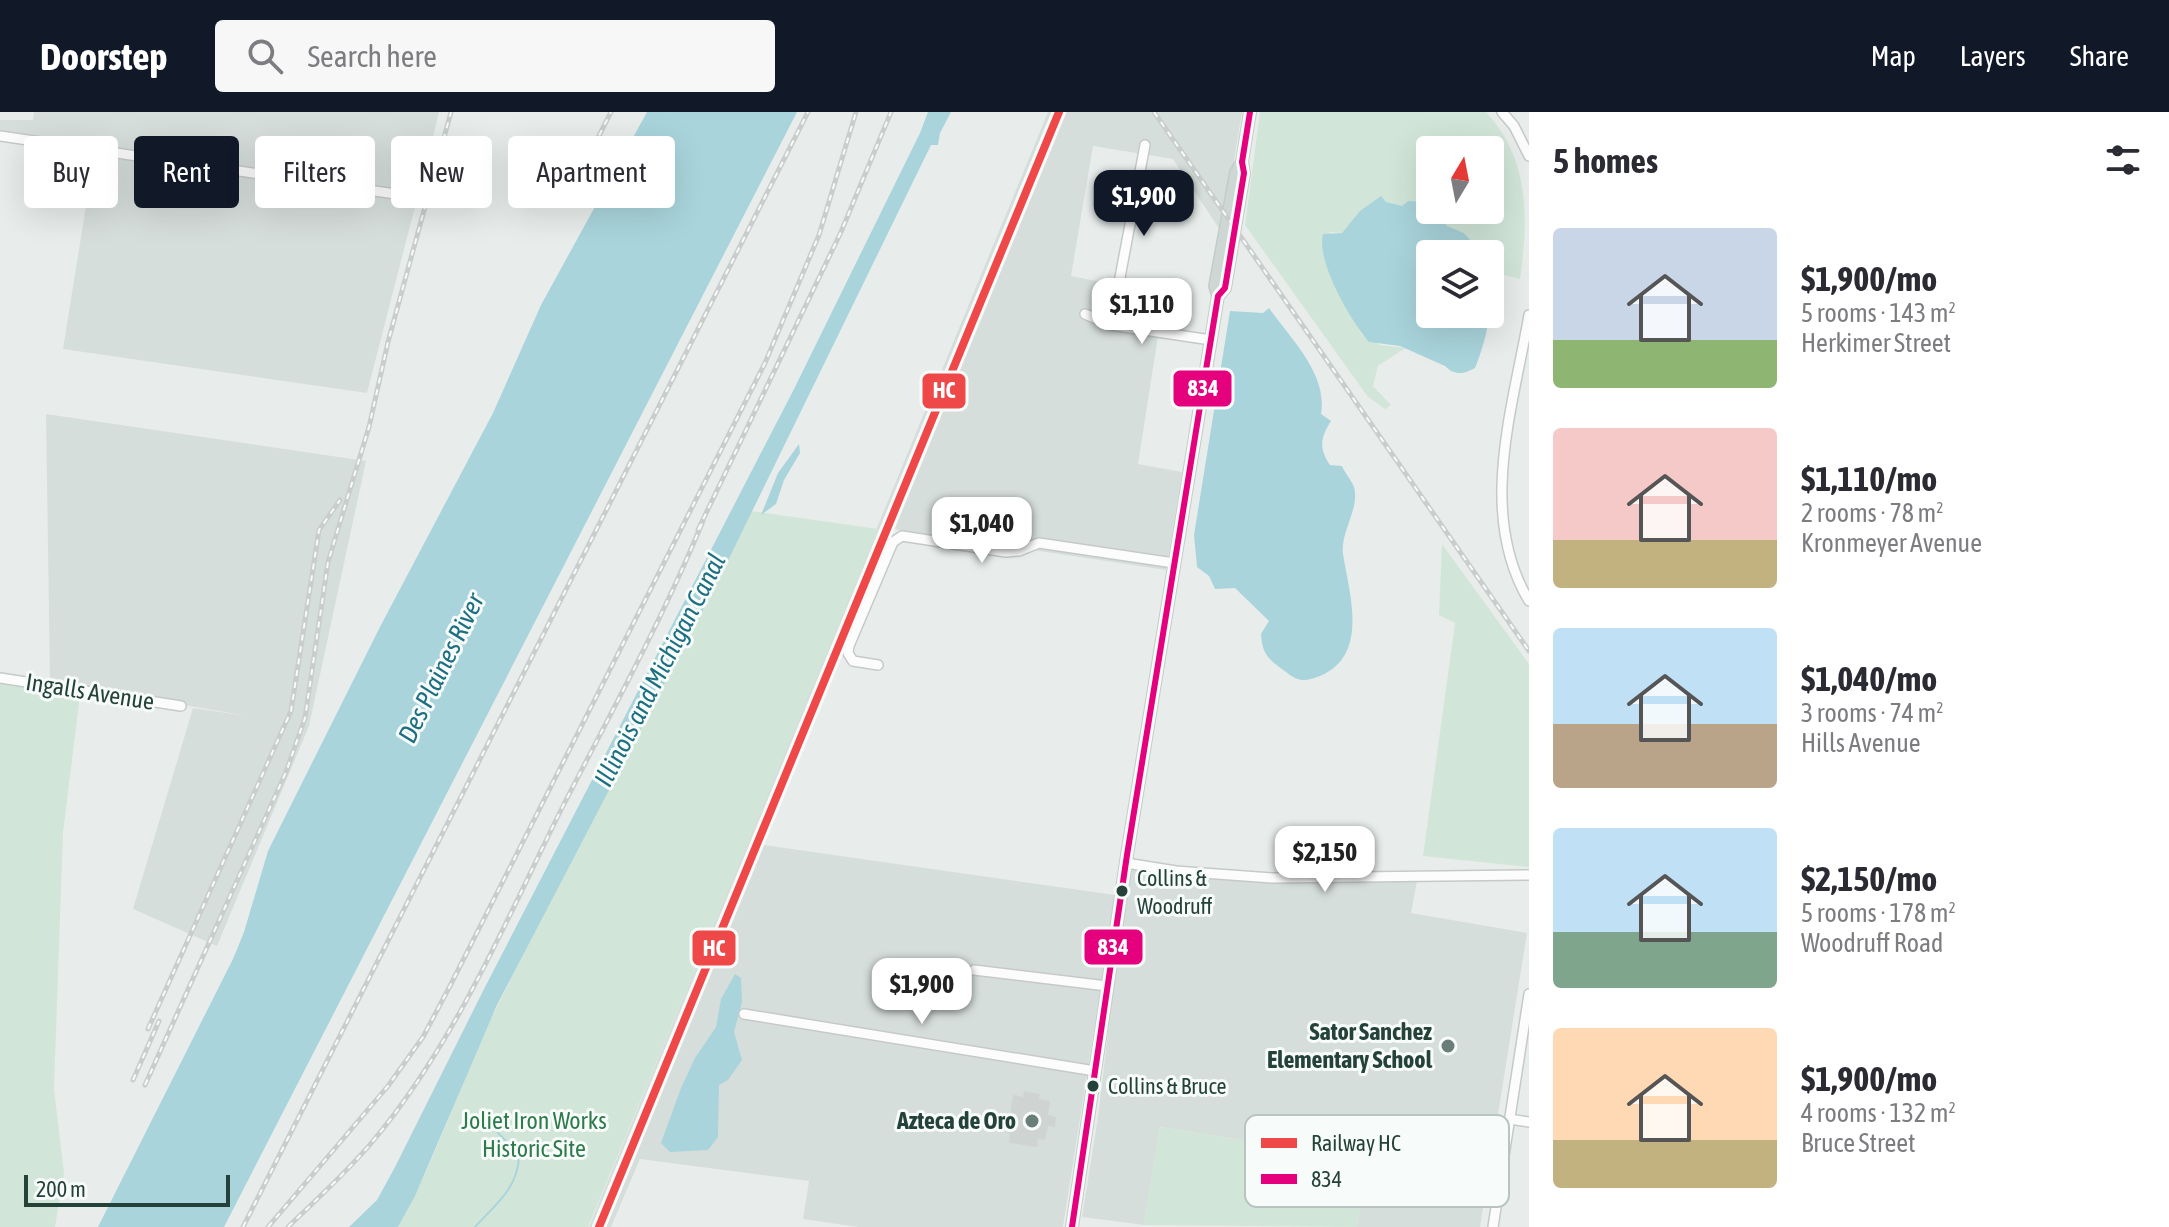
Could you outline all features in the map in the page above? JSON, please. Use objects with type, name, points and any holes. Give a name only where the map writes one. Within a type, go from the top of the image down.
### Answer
[{"type":"main road","points":[[1073,1227],[1126,863],[1218,296],[1215,286],[1250,112]]},
{"type":"street","points":[[1502,112],[1514,126],[1529,156]]},
{"type":"street","points":[[0,136],[391,193]]},
{"type":"street","points":[[1111,325],[1145,145]]},
{"type":"street","points":[[1085,314],[1111,325],[1211,340]]},
{"type":"street","points":[[1529,315],[1501,496],[1504,540],[1517,580],[1529,601]]},
{"type":"street","points":[[878,665],[853,661],[848,653],[849,646],[893,542],[902,536],[1006,552],[1019,551],[1039,543],[1174,563]]},
{"type":"street","name":"Ingalls Avenue","points":[[0,678],[181,706]]},
{"type":"street","points":[[1126,863],[1176,871],[1272,878],[1529,875]]},
{"type":"street","points":[[974,970],[1107,986]]},
{"type":"street","points":[[1529,994],[1509,1119],[1529,1122]]},
{"type":"street","points":[[744,1014],[1095,1071]]},
{"type":"street","points":[[1493,1227],[1496,1207]]},
{"type":"shaded area","points":[[34,112],[439,112],[433,136],[391,136],[391,188],[375,186],[375,136],[255,136],[255,170],[239,168],[239,136],[134,136],[134,155],[118,152],[118,136],[24,136],[24,140],[0,137],[0,120],[33,120]]},
{"type":"shaded area","points":[[1048,112],[1242,112],[1222,233],[1173,159],[1093,146],[1071,276],[1122,286],[1115,323],[1159,330],[1138,464],[1182,472],[1166,570],[893,529],[862,596],[764,845],[1115,895],[1063,1227],[858,1227],[803,1219],[809,1181],[640,1159],[611,1227],[589,1227]]},
{"type":"shaded area","points":[[118,159],[134,161],[134,208],[239,208],[239,175],[255,177],[255,208],[375,208],[375,193],[391,196],[391,208],[415,208],[367,393],[63,349],[86,208],[118,208]]},
{"type":"shaded area","points":[[46,414],[366,461],[309,726],[217,946],[133,909],[193,708],[248,716],[50,682]]},
{"type":"shaded area","points":[[1128,866],[1176,873],[1418,876],[1411,913],[1527,933],[1498,1115],[1245,1115],[1245,1141],[1160,1127],[1144,1225],[1082,1217],[1098,1117]]},
{"type":"shaded area","points":[[1360,1207],[1483,1207],[1480,1227],[1357,1227]]},
{"type":"green space","points":[[1260,112],[1486,112],[1503,136],[1416,136],[1416,201],[1408,201],[1402,207],[1376,205],[1361,214],[1342,233],[1330,232],[1325,262],[1362,335],[1380,345],[1405,348],[1378,366],[1373,386],[1391,405],[1385,409],[1368,397],[1245,225]]},
{"type":"green space","points":[[1504,137],[1518,169],[1525,211],[1520,279],[1504,275],[1504,240],[1470,240],[1464,233],[1445,224],[1504,224]]},
{"type":"green space","name":"Joliet Iron Works Historic Site","points":[[751,511],[878,529],[588,1227],[398,1227],[426,1172],[500,1001]]},
{"type":"green space","points":[[1442,544],[1529,664],[1529,867],[1423,856],[1455,623],[1439,615]]},
{"type":"green space","points":[[0,683],[80,695],[63,833],[54,1089],[64,1173],[55,1227],[0,1227]]},
{"type":"green space","points":[[1160,1127],[1245,1141],[1245,1207],[1360,1207],[1357,1227],[1144,1225]]},
{"type":"water","name":"Des Plaines River","points":[[647,112],[797,112],[224,1227],[98,1227],[233,959],[268,851],[381,625],[493,413],[541,305],[594,208],[675,208],[675,136],[634,136]]},
{"type":"water","name":"Illinois and Michigan Canal","points":[[928,112],[951,112],[940,133],[938,145],[931,145],[719,579],[497,1005],[415,1196],[398,1227],[349,1227],[377,1200],[395,1167],[793,391]]},
{"type":"water","points":[[1381,196],[1386,202],[1402,206],[1408,201],[1416,201],[1416,224],[1445,224],[1464,233],[1470,240],[1416,240],[1416,328],[1486,328],[1475,368],[1456,373],[1400,346],[1369,342],[1345,306],[1330,275],[1322,246],[1323,234],[1342,233],[1360,211]]},
{"type":"water","points":[[1269,308],[1313,371],[1322,399],[1321,414],[1331,421],[1323,438],[1324,454],[1330,465],[1342,466],[1355,495],[1343,546],[1352,604],[1351,638],[1346,654],[1336,666],[1306,680],[1291,675],[1265,653],[1261,634],[1269,621],[1235,588],[1215,589],[1209,576],[1197,567],[1194,535],[1230,311],[1263,313]]},
{"type":"water","points":[[799,444],[800,453],[784,480],[776,504],[761,515],[778,473]]},
{"type":"water","points":[[735,974],[741,978],[742,1002],[734,1032],[742,1060],[728,1080],[719,1085],[718,1137],[708,1150],[670,1152],[661,1143],[681,1088],[695,1058],[716,1027],[721,999]]},
{"type":"building","name":"Azteca de Oro","points":[[1024,1091],[1040,1094],[1039,1099],[1050,1101],[1048,1115],[1056,1117],[1055,1127],[1048,1126],[1045,1140],[1038,1139],[1037,1147],[1009,1143],[1010,1134],[1007,1133],[1013,1095],[1023,1097]]},
{"type":"waterway","points":[[475,1117],[493,1127],[519,1156],[510,1186],[475,1227]]},
{"type":"railway","points":[[145,1085],[286,772],[305,718],[328,562],[369,427],[388,342],[451,112]]},
{"type":"railway","points":[[599,136],[611,112]]},
{"type":"railway","points":[[243,1227],[808,112]]},
{"type":"railway","points":[[268,1227],[388,1086],[423,1037],[451,984],[765,363],[819,235],[856,112]]},
{"type":"railway","points":[[698,530],[841,232],[891,112]]},
{"type":"railway","points":[[1154,112],[1529,651]]},
{"type":"railway","points":[[148,1029],[291,711],[319,530],[340,500]]},
{"type":"railway","points":[[288,1227],[373,1141],[403,1103],[455,1021],[654,629],[703,521]]},
{"type":"railway","points":[[604,1227],[784,789]]},
{"type":"railway","points":[[133,1080],[159,1021]]},
{"type":"rail line","name":"HC","points":[[599,1227],[1059,112]]},
{"type":"transit line","name":"834","points":[[1072,1227],[1127,855],[1218,296],[1225,288],[1244,173],[1242,162],[1250,112]]},
{"type":"place","name":"Collins & Woodruff","points":[[1122,891]]},
{"type":"place","name":"Sator Sanchez Elementary School","points":[[1448,1046]]},
{"type":"place","name":"Collins & Bruce","points":[[1093,1086]]},
{"type":"place","name":"Azteca de Oro","points":[[1032,1121]]}]
